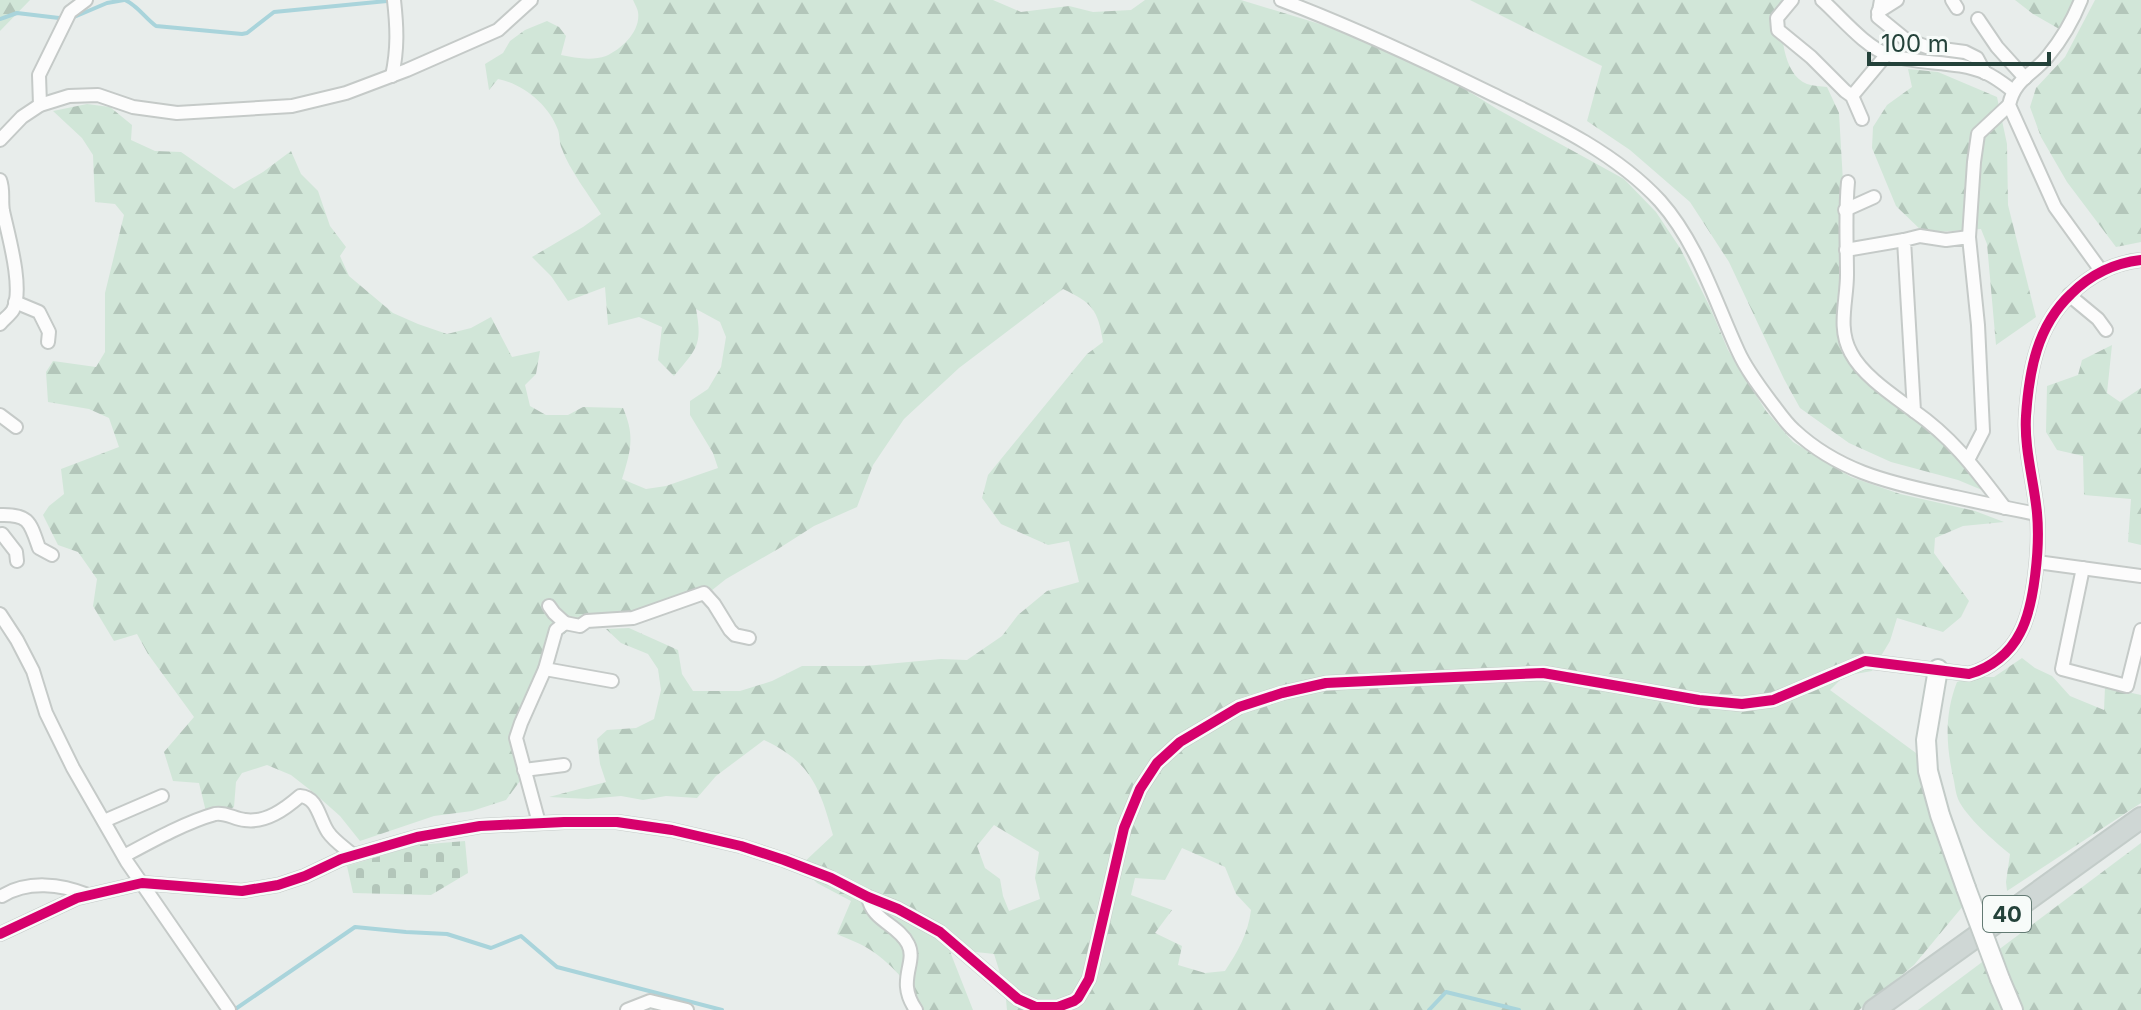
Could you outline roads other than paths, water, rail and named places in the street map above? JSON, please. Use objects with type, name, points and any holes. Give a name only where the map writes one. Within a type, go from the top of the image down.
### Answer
[{"type":"main road","name":"40","points":[[1874,1010],[2141,818]]},
{"type":"street","points":[[40,105],[39,75],[70,12],[86,0]]},
{"type":"street","points":[[392,76],[398,33],[394,0]]},
{"type":"street","points":[[0,140],[22,117],[40,105],[69,96],[98,95],[133,107],[177,113],[292,106],[346,93],[498,30],[531,0]]},
{"type":"street","points":[[1281,0],[1334,20],[1459,78],[1548,121],[1609,157],[1659,200],[1685,234],[1715,293],[1739,353],[1761,389],[1792,429],[1826,455],[1868,476],[2037,514]]},
{"type":"street","points":[[1792,0],[1777,18],[1778,30],[1852,96],[1862,119]]},
{"type":"street","points":[[1822,0],[1872,46],[1887,54],[1985,73],[2012,90]]},
{"type":"street","points":[[1897,0],[1880,6],[1878,17],[1905,39],[1927,47],[1965,52],[1977,58],[1985,73]]},
{"type":"street","points":[[2081,0],[2067,29],[2046,58],[2012,90],[2009,105],[2055,207],[2102,272]]},
{"type":"street","points":[[1978,19],[1997,47],[2025,78]]},
{"type":"street","points":[[1852,96],[1887,54]]},
{"type":"street","points":[[1968,460],[1983,431],[1978,325],[1969,237],[1974,162],[1978,134],[2009,105]]},
{"type":"street","points":[[0,180],[3,208],[11,236],[17,295],[13,310],[0,324]]},
{"type":"street","points":[[1848,182],[1845,210],[1845,342],[1853,357],[1881,387],[1938,428],[1968,460],[2005,508]]},
{"type":"street","points":[[1845,210],[1874,197]]},
{"type":"street","points":[[1846,250],[1920,236],[1946,240],[1969,237]]},
{"type":"street","points":[[1904,240],[1914,411]]},
{"type":"street","points":[[0,934],[77,898],[142,883],[218,890],[254,889],[278,885],[341,859],[417,837],[480,826],[617,822],[672,830],[741,846],[831,878],[940,932],[1018,999],[1036,1007],[1058,1007],[1078,998],[1089,979],[1124,828],[1140,789],[1157,763],[1180,742],[1239,707],[1326,683],[1543,673],[1699,700],[1742,704],[1773,700],[1865,661],[1969,674],[1985,669],[2005,653],[2021,633],[2030,605],[2037,562],[2037,514],[2026,419],[2030,371],[2043,330],[2061,303],[2083,282],[2109,268],[2141,260]]},
{"type":"street","points":[[2069,295],[2098,319],[2106,330]]},
{"type":"street","points":[[15,302],[39,312],[49,332],[48,342]]},
{"type":"street","points":[[0,415],[16,427]]},
{"type":"street","points":[[17,561],[16,552],[1,537],[0,516],[18,514],[30,523],[39,548],[52,555]]},
{"type":"street","points":[[2037,562],[2141,576]]},
{"type":"street","points":[[2083,568],[2062,669],[2127,686],[2141,630]]},
{"type":"street","points":[[549,606],[565,623],[580,626],[587,621],[633,618],[704,593],[730,630],[735,635],[749,638]]},
{"type":"street","points":[[0,614],[33,671],[46,713],[73,768],[124,856],[229,1009]]},
{"type":"street","points":[[539,823],[516,738],[545,669],[556,630],[565,623]]},
{"type":"street","points":[[545,669],[612,681]]},
{"type":"street","points":[[1938,669],[1926,740],[1928,771],[1966,888],[2013,1010]]},
{"type":"street","points":[[524,770],[564,765]]},
{"type":"street","points":[[104,821],[162,796]]},
{"type":"street","points":[[124,856],[217,814],[228,814],[246,821],[268,817],[284,811],[300,796],[313,801],[328,834],[353,855]]},
{"type":"street","points":[[2,896],[26,885],[71,888],[88,895]]},
{"type":"street","points":[[868,897],[870,908],[903,936],[910,946],[906,981],[910,1001],[916,1010]]},
{"type":"street","points":[[627,1010],[650,1001],[687,1010]]},
{"type":"waterway","points":[[74,17],[107,3],[124,0]]},
{"type":"waterway","points":[[125,0],[156,26],[242,34],[274,12],[387,1]]},
{"type":"waterway","points":[[0,19],[17,13],[59,18]]},
{"type":"waterway","points":[[234,1010],[355,927],[447,934],[491,948],[521,936],[557,967],[722,1010]]},
{"type":"waterway","points":[[1429,1010],[1446,992],[1519,1010]]}]
